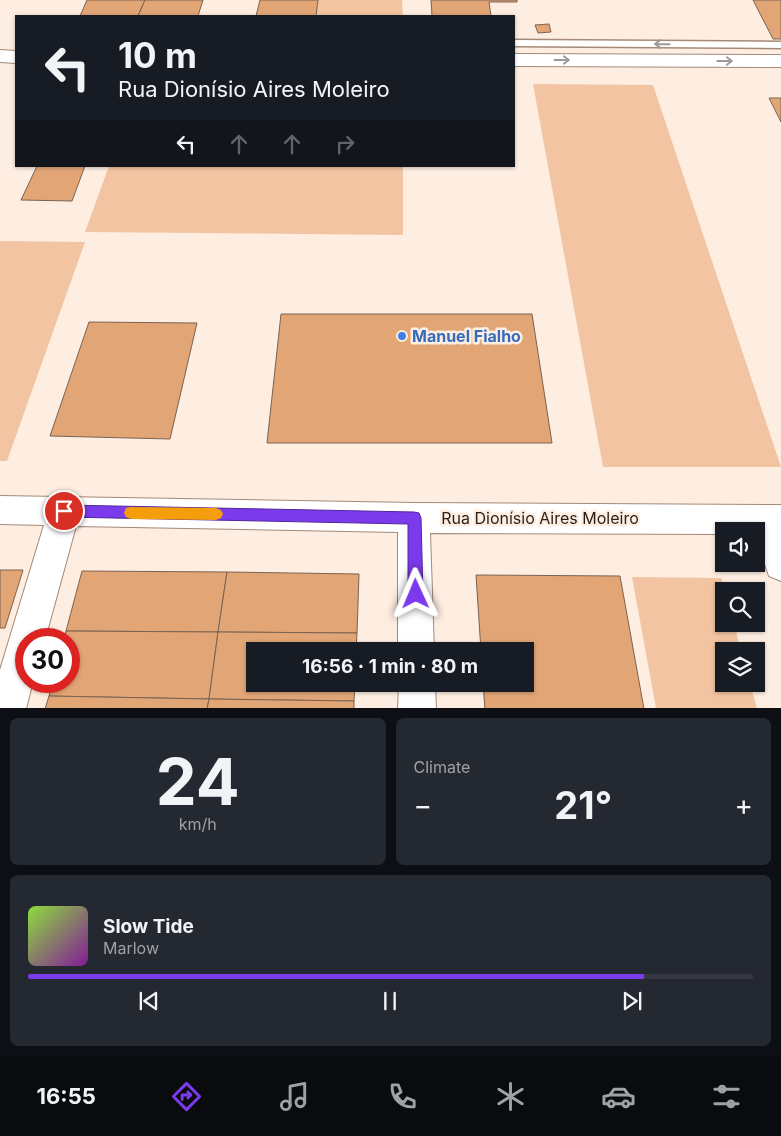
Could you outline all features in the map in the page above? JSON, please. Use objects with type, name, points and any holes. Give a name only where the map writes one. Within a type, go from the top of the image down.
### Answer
[{"type":"street","points":[[515,60],[622,52],[781,62]]},
{"type":"street","points":[[0,56],[15,56]]},
{"type":"street","name":"Rua Dionísio Aires Moleiro","points":[[0,510],[414,518],[774,520]]},
{"type":"street","points":[[30,628],[64,511]]},
{"type":"street","points":[[414,518],[416,642]]},
{"type":"street","points":[[774,520],[781,565]]},
{"type":"street","points":[[7,708],[15,681]]},
{"type":"street","points":[[417,692],[417,708]]},
{"type":"lane","points":[[515,43],[622,52],[781,45]]},
{"type":"shaded area","points":[[318,0],[402,0],[403,15],[316,15]]},
{"type":"shaded area","points":[[533,84],[653,85],[781,467],[603,467]]},
{"type":"shaded area","points":[[109,167],[403,167],[403,235],[85,232]]},
{"type":"shaded area","points":[[0,241],[85,242],[7,461],[0,461]]},
{"type":"shaded area","points":[[632,577],[721,578],[722,582],[715,582],[715,632],[736,632],[739,642],[715,642],[715,692],[752,692],[757,708],[656,708]]},
{"type":"building","points":[[87,0],[145,0],[138,15],[80,15]]},
{"type":"building","points":[[145,0],[203,0],[198,15],[138,15]]},
{"type":"building","points":[[260,0],[318,0],[316,15],[256,15]]},
{"type":"building","points":[[431,0],[517,0],[517,2],[489,2],[491,15],[432,15]]},
{"type":"building","points":[[753,0],[781,0],[781,39],[773,39]]},
{"type":"building","points":[[549,24],[551,32],[538,33],[535,25]]},
{"type":"building","points":[[769,98],[781,98],[781,122]]},
{"type":"building","points":[[37,167],[85,167],[72,201],[21,200]]},
{"type":"building","points":[[281,314],[532,314],[552,443],[267,443]]},
{"type":"building","points":[[89,322],[197,323],[170,439],[50,436]]},
{"type":"building","points":[[0,570],[23,570],[5,628],[0,628]]},
{"type":"building","points":[[82,571],[227,572],[218,632],[80,631],[80,628],[67,628]]},
{"type":"building","points":[[227,572],[359,574],[357,633],[218,632]]},
{"type":"building","points":[[476,575],[620,576],[644,708],[485,708],[484,692],[534,692],[534,642],[480,642]]},
{"type":"building","points":[[80,631],[218,632],[209,699],[49,696],[50,693],[80,693]]},
{"type":"building","points":[[218,632],[357,633],[356,642],[246,642],[246,692],[355,692],[354,701],[209,699]]},
{"type":"building","points":[[49,696],[209,699],[207,708],[45,708]]},
{"type":"building","points":[[209,699],[354,701],[354,708],[207,708]]},
{"type":"slow traffic","points":[[131,513],[216,514]]},
{"type":"place","name":"Manuel Fialho","points":[[402,336]]},
{"type":"route","points":[[64,511],[414,518],[416,594]]}]
